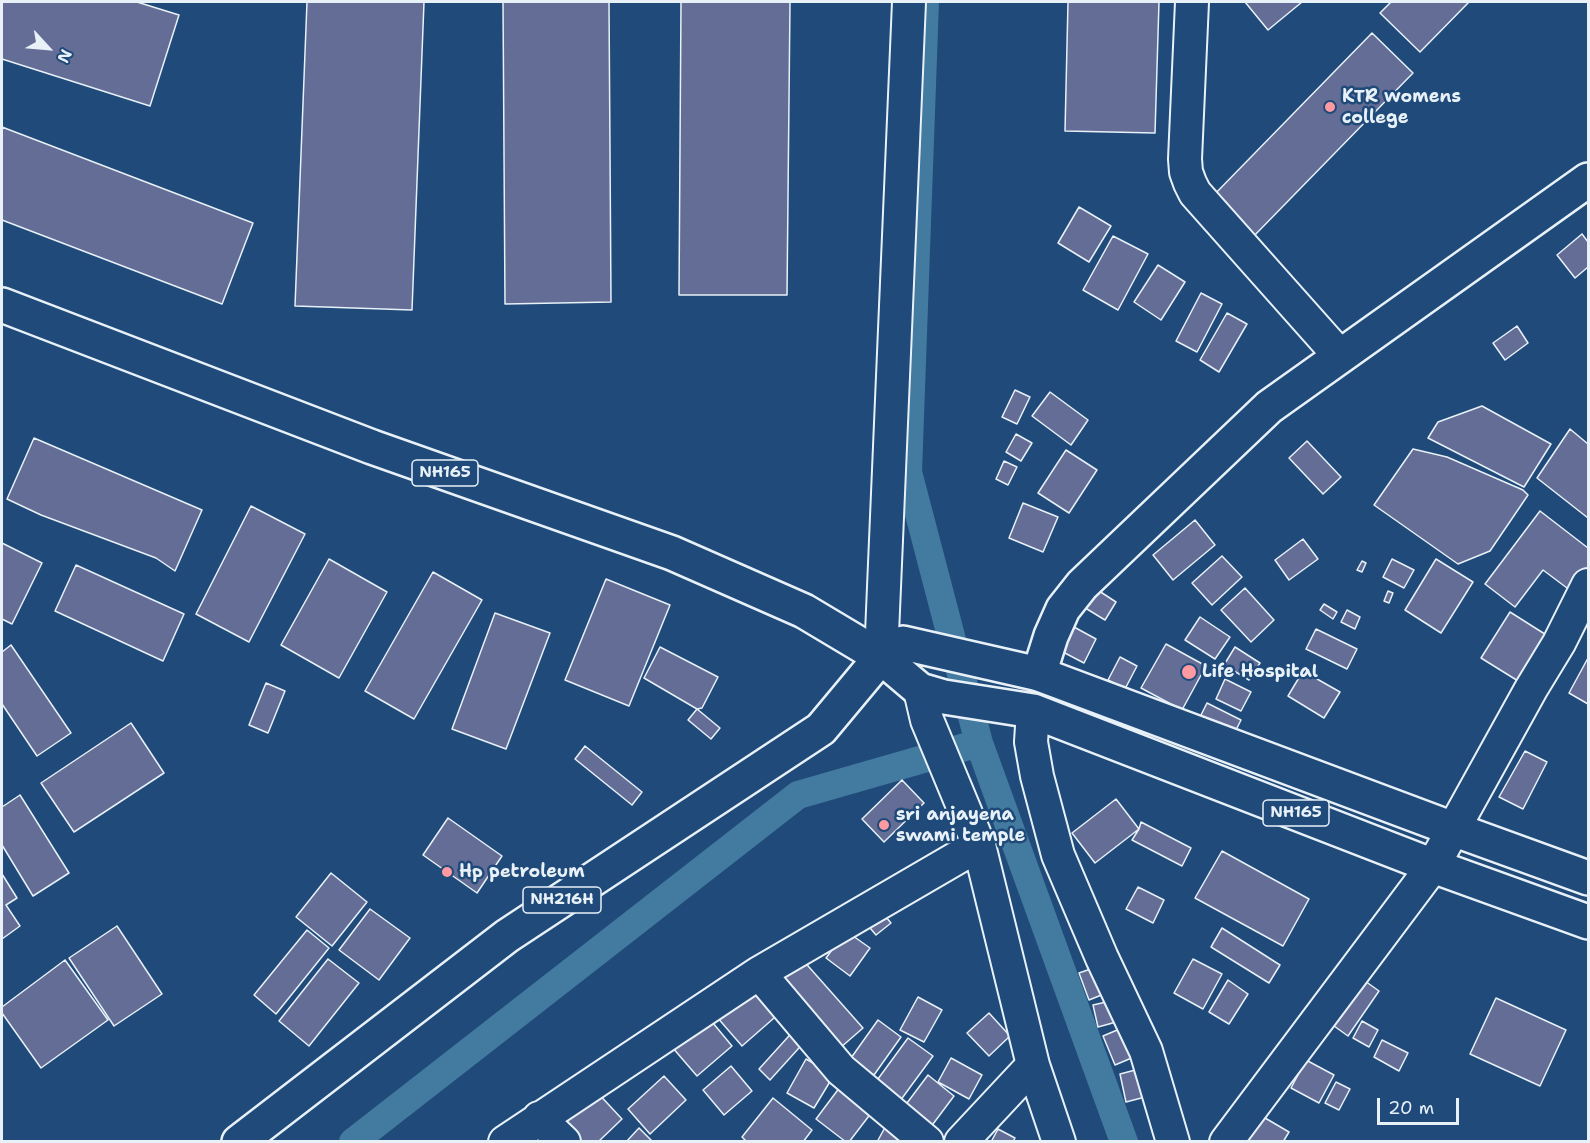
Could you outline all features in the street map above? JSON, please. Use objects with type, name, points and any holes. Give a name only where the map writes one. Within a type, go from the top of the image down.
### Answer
[{"type":"main road","points":[[1024,671],[1051,636],[1063,609],[1082,585],[1269,407],[1588,180]]},
{"type":"main road","name":"NH165","points":[[2,304],[372,447],[672,553],[804,611],[881,657],[930,703],[1018,709],[1588,922]]},
{"type":"main road","name":"NH165","points":[[881,657],[903,643],[1024,671],[1588,878]]},
{"type":"main road","name":"NH216H","points":[[239,1142],[507,936],[822,729],[881,657]]},
{"type":"street","points":[[881,657],[909,2]]},
{"type":"street","points":[[1192,2],[1185,159],[1190,183],[1195,193],[1341,356]]},
{"type":"street","points":[[1226,1142],[1433,866],[1559,643],[1588,585]]},
{"type":"street","points":[[930,703],[947,768],[979,845],[1033,1065],[1059,1142]]},
{"type":"street","points":[[1018,709],[1031,742],[1036,776],[1058,855],[1102,958],[1146,1051],[1173,1142]]},
{"type":"street","points":[[505,1142],[759,973],[979,845]]},
{"type":"street","points":[[759,973],[840,1070],[927,1142]]},
{"type":"street","points":[[961,1142],[1033,1065]]},
{"type":"street","points":[[539,1118],[564,1142]]},
{"type":"building","points":[[2,2],[137,2],[179,15],[150,106],[2,59]]},
{"type":"building","points":[[307,2],[424,2],[412,310],[295,306]]},
{"type":"building","points":[[503,2],[609,2],[611,302],[505,304]]},
{"type":"building","points":[[681,2],[790,2],[787,295],[679,295]]},
{"type":"building","points":[[1068,2],[1159,2],[1155,133],[1065,131]]},
{"type":"building","points":[[1245,2],[1302,2],[1268,30]]},
{"type":"building","points":[[1391,2],[1469,2],[1420,52],[1380,13]]},
{"type":"building","points":[[1372,33],[1413,73],[1251,239],[1210,199]]},
{"type":"building","points":[[2,127],[253,223],[222,304],[2,220]]},
{"type":"building","points":[[1079,207],[1111,226],[1089,262],[1058,243]]},
{"type":"building","points":[[1582,234],[1588,242],[1588,267],[1575,278],[1557,255]]},
{"type":"building","points":[[1113,236],[1148,254],[1118,310],[1083,290]]},
{"type":"building","points":[[1158,265],[1185,282],[1161,320],[1134,302]]},
{"type":"building","points":[[1201,293],[1222,304],[1197,352],[1176,341]]},
{"type":"building","points":[[1227,313],[1247,324],[1219,372],[1200,360]]},
{"type":"building","points":[[1517,326],[1528,343],[1505,360],[1493,343]]},
{"type":"building","points":[[1015,390],[1030,397],[1017,424],[1002,417]]},
{"type":"building","points":[[1050,392],[1088,420],[1071,445],[1032,416]]},
{"type":"building","points":[[1482,406],[1551,444],[1524,487],[1428,438],[1438,422]]},
{"type":"building","points":[[1570,429],[1588,444],[1588,518],[1537,478]]},
{"type":"building","points":[[1016,434],[1032,443],[1021,461],[1006,452]]},
{"type":"building","points":[[34,438],[202,510],[175,571],[156,558],[41,515],[7,499]]},
{"type":"building","points":[[1307,441],[1341,477],[1323,494],[1289,458]]},
{"type":"building","points":[[1413,449],[1447,457],[1523,490],[1528,495],[1490,551],[1458,564],[1374,505]]},
{"type":"building","points":[[1066,450],[1097,470],[1069,513],[1038,493]]},
{"type":"building","points":[[1004,461],[1017,467],[1008,485],[996,479]]},
{"type":"building","points":[[1023,503],[1058,517],[1043,552],[1009,538]]},
{"type":"building","points":[[251,506],[305,534],[249,642],[196,614]]},
{"type":"building","points":[[1540,511],[1588,548],[1588,577],[1575,594],[1543,570],[1515,607],[1485,584]]},
{"type":"building","points":[[1195,520],[1215,545],[1173,580],[1153,555]]},
{"type":"building","points":[[1303,539],[1318,559],[1289,580],[1275,560]]},
{"type":"building","points":[[2,543],[42,563],[12,624],[2,619]]},
{"type":"building","points":[[1222,556],[1242,577],[1212,605],[1192,583]]},
{"type":"building","points":[[329,559],[387,592],[339,678],[281,645]]},
{"type":"building","points":[[1392,559],[1414,570],[1404,588],[1383,577]]},
{"type":"building","points":[[1436,559],[1473,582],[1441,633],[1405,610]]},
{"type":"building","points":[[1362,561],[1366,563],[1362,572],[1357,570]]},
{"type":"building","points":[[76,565],[184,614],[163,661],[55,611]]},
{"type":"building","points":[[433,572],[482,600],[414,719],[365,691]]},
{"type":"building","points":[[606,579],[670,605],[629,706],[565,680]]},
{"type":"building","points":[[1093,587],[1116,602],[1105,620],[1082,606]]},
{"type":"building","points":[[1245,588],[1274,620],[1251,642],[1221,610]]},
{"type":"building","points":[[1388,591],[1393,593],[1389,603],[1384,601]]},
{"type":"building","points":[[1324,604],[1337,612],[1333,619],[1320,610]]},
{"type":"building","points":[[1347,610],[1360,617],[1355,629],[1341,622]]},
{"type":"building","points":[[1510,612],[1559,643],[1531,689],[1481,658]]},
{"type":"building","points":[[495,613],[550,633],[506,749],[452,729]]},
{"type":"building","points":[[1200,617],[1230,637],[1215,659],[1185,640]]},
{"type":"building","points":[[1074,627],[1096,639],[1084,663],[1061,651]]},
{"type":"building","points":[[1316,629],[1357,649],[1347,669],[1306,649]]},
{"type":"building","points":[[1166,644],[1206,666],[1182,710],[1141,688]]},
{"type":"building","points":[[11,645],[71,733],[37,756],[2,704],[2,652]]},
{"type":"building","points":[[660,647],[718,677],[702,708],[697,709],[644,678]]},
{"type":"building","points":[[1235,647],[1260,663],[1249,680],[1224,665]]},
{"type":"building","points":[[1120,657],[1137,666],[1125,689],[1108,680]]},
{"type":"building","points":[[1588,658],[1588,704],[1569,693]]},
{"type":"building","points":[[1303,671],[1340,692],[1324,718],[1288,696]]},
{"type":"building","points":[[1225,679],[1251,692],[1241,711],[1216,699]]},
{"type":"building","points":[[266,683],[285,691],[268,733],[249,725]]},
{"type":"building","points":[[1207,703],[1241,720],[1230,742],[1196,725]]},
{"type":"building","points":[[697,709],[720,728],[711,739],[688,720]]},
{"type":"building","points":[[131,723],[164,773],[74,832],[41,783]]},
{"type":"building","points":[[585,746],[642,792],[632,805],[575,759]]},
{"type":"building","points":[[1525,751],[1547,762],[1523,809],[1499,797]]},
{"type":"building","points":[[902,780],[924,803],[884,842],[862,819]]},
{"type":"building","points":[[20,795],[69,873],[33,896],[2,845],[2,807]]},
{"type":"building","points":[[1116,799],[1139,829],[1095,863],[1072,833]]},
{"type":"building","points":[[448,818],[502,856],[477,893],[423,855]]},
{"type":"building","points":[[1141,822],[1191,848],[1182,866],[1132,840]]},
{"type":"building","points":[[1222,851],[1309,899],[1283,946],[1195,898]]},
{"type":"building","points":[[331,873],[367,902],[332,946],[296,917]]},
{"type":"building","points":[[2,874],[17,898],[6,905],[20,926],[2,939]]},
{"type":"building","points":[[1138,887],[1164,900],[1153,923],[1126,909]]},
{"type":"building","points":[[370,909],[410,938],[379,980],[339,950]]},
{"type":"building","points":[[880,910],[891,923],[876,935],[865,922]]},
{"type":"building","points":[[117,926],[162,994],[114,1026],[69,958]]},
{"type":"building","points":[[1222,928],[1280,965],[1269,983],[1211,947]]},
{"type":"building","points":[[307,930],[329,948],[276,1014],[254,995]]},
{"type":"building","points":[[846,931],[870,948],[850,976],[826,958]]},
{"type":"building","points":[[801,958],[863,1028],[840,1048],[778,978]]},
{"type":"building","points":[[328,959],[359,983],[309,1046],[279,1021]]},
{"type":"building","points":[[1193,959],[1222,974],[1203,1009],[1174,993]]},
{"type":"building","points":[[65,960],[108,1020],[41,1068],[2,1013],[2,1007]]},
{"type":"building","points":[[1099,966],[1109,992],[1089,1000],[1079,973]]},
{"type":"building","points":[[1358,976],[1379,991],[1348,1036],[1327,1021]]},
{"type":"building","points":[[1228,980],[1248,994],[1229,1024],[1209,1012]]},
{"type":"building","points":[[756,981],[782,1011],[742,1046],[716,1016]]},
{"type":"building","points":[[918,997],[942,1010],[924,1042],[900,1030]]},
{"type":"building","points":[[1496,998],[1566,1030],[1540,1086],[1470,1054]]},
{"type":"building","points":[[1115,1000],[1120,1021],[1098,1027],[1093,1005]]},
{"type":"building","points":[[989,1013],[1010,1036],[989,1056],[967,1033]]},
{"type":"building","points":[[708,1017],[732,1046],[697,1076],[672,1047]]},
{"type":"building","points":[[878,1020],[901,1037],[874,1075],[851,1058]]},
{"type":"building","points":[[1362,1021],[1378,1030],[1369,1047],[1353,1038]]},
{"type":"building","points":[[797,1027],[808,1038],[770,1080],[759,1069]]},
{"type":"building","points":[[1122,1028],[1134,1057],[1115,1065],[1103,1036]]},
{"type":"building","points":[[908,1038],[933,1056],[900,1101],[875,1083]]},
{"type":"building","points":[[1382,1040],[1408,1053],[1399,1071],[1374,1057]]},
{"type":"building","points":[[951,1058],[982,1075],[969,1099],[938,1082]]},
{"type":"building","points":[[806,1059],[834,1075],[814,1108],[787,1093]]},
{"type":"building","points":[[1306,1060],[1334,1075],[1319,1103],[1291,1088]]},
{"type":"building","points":[[731,1066],[752,1091],[724,1115],[703,1090]]},
{"type":"building","points":[[1143,1068],[1149,1096],[1126,1102],[1120,1074]]},
{"type":"building","points":[[928,1075],[954,1096],[930,1128],[904,1107]]},
{"type":"building","points":[[664,1076],[686,1100],[650,1134],[628,1109]]},
{"type":"building","points":[[1336,1082],[1350,1089],[1339,1110],[1325,1103]]},
{"type":"building","points":[[843,1083],[875,1108],[849,1142],[816,1119]]},
{"type":"building","points":[[595,1090],[622,1119],[598,1142],[575,1142],[559,1125]]},
{"type":"building","points":[[773,1098],[812,1130],[803,1142],[747,1142],[742,1137]]},
{"type":"building","points":[[1260,1115],[1289,1132],[1283,1142],[1243,1142]]},
{"type":"building","points":[[888,1122],[921,1142],[877,1142]]},
{"type":"building","points":[[639,1128],[653,1142],[626,1142]]},
{"type":"building","points":[[998,1129],[1015,1138],[1013,1142],[991,1142]]},
{"type":"waterway","points":[[925,2],[908,472],[979,743],[1124,1142]]},
{"type":"waterway","points":[[353,1142],[798,795],[979,743]]},
{"type":"place","name":"KTR womens college","points":[[1330,107]]},
{"type":"place","name":"Life Hospital","points":[[1189,672]]},
{"type":"place","name":"sri anjayena swami temple","points":[[884,825]]},
{"type":"place","name":"Hp petroleum","points":[[447,872]]}]
